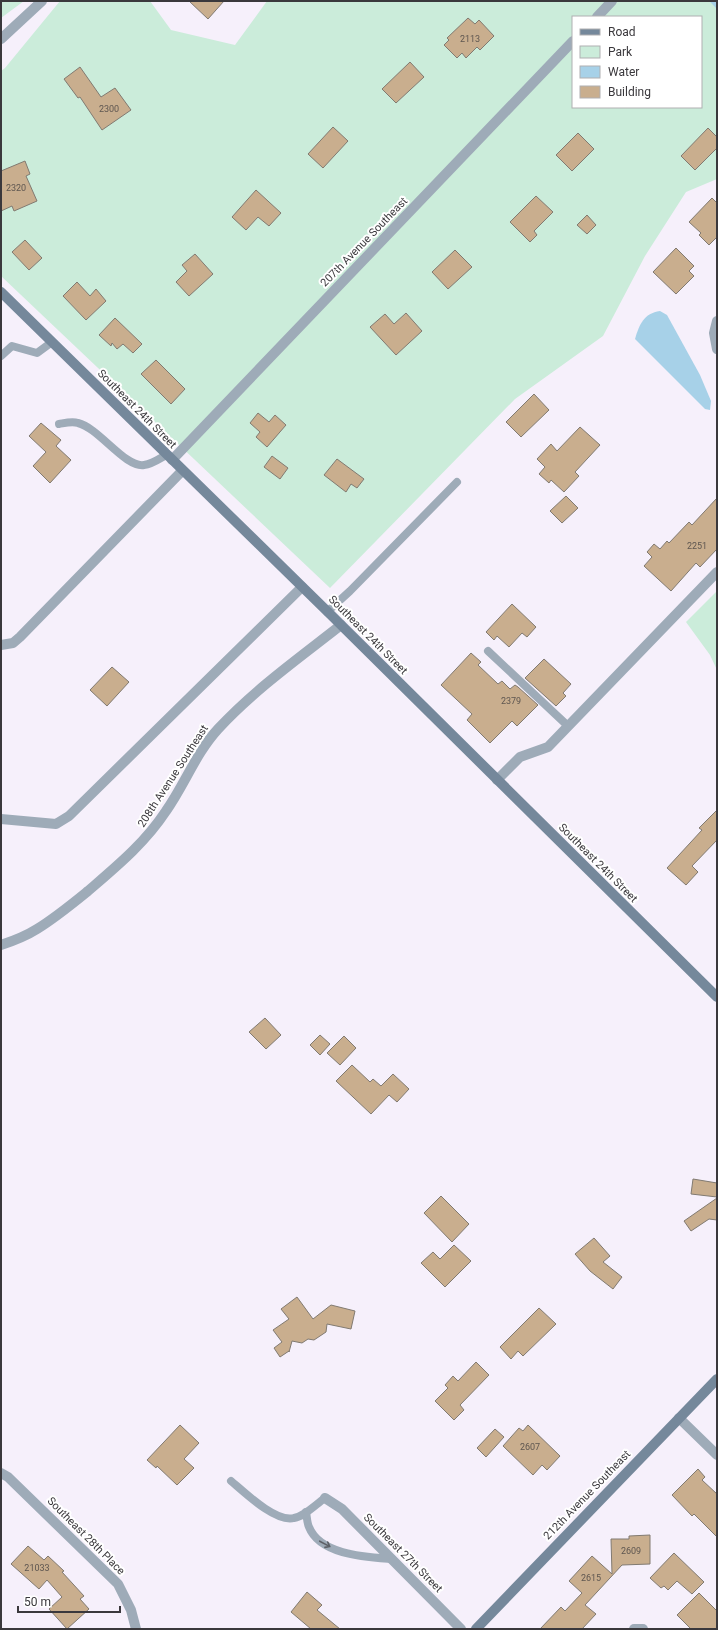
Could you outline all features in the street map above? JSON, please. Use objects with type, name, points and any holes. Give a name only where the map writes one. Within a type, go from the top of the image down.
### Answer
[{"type":"street","points":[[1,39],[42,1]]},
{"type":"street","points":[[598,16],[612,1]]},
{"type":"street","name":"207th Avenue Southeast","points":[[169,458],[572,42]]},
{"type":"street","name":"Southeast 24th Street","points":[[1,292],[717,997]]},
{"type":"street","points":[[717,321],[714,333],[717,349]]},
{"type":"street","points":[[1,645],[12,643],[20,637],[182,471]]},
{"type":"street","points":[[497,780],[520,757],[548,748],[717,572]]},
{"type":"street","points":[[1,819],[56,824],[69,816],[302,587]]},
{"type":"street","name":"208th Avenue Southeast","points":[[1,945],[38,929],[74,902],[121,863],[150,834],[181,788],[195,760],[206,743],[218,729],[254,694],[340,625]]},
{"type":"street","name":"212th Avenue Southeast","points":[[476,1629],[717,1379]]},
{"type":"street","points":[[679,1418],[717,1455]]},
{"type":"street","name":"Southeast 28th Place","points":[[1,1473],[13,1482],[118,1584],[132,1610],[136,1629]]},
{"type":"street","name":"Southeast 27th Street","points":[[325,1498],[342,1509],[461,1629]]},
{"type":"lane","points":[[1,356],[12,346],[37,353],[52,342]]},
{"type":"lane","points":[[59,424],[76,422],[88,427],[95,431],[122,456],[142,466],[169,458]]},
{"type":"lane","points":[[327,612],[350,592],[457,482]]},
{"type":"lane","points":[[488,651],[568,726]]},
{"type":"lane","points":[[232,1481],[261,1506],[286,1519],[298,1517],[325,1498]]},
{"type":"lane","points":[[306,1512],[309,1528],[319,1542],[342,1552],[392,1559]]},
{"type":"green space","points":[[1,1],[24,1],[1,18]]},
{"type":"green space","points":[[60,1],[150,1],[171,30],[235,45],[267,1],[717,1],[717,179],[686,192],[645,256],[603,336],[515,399],[330,588],[1,276],[1,71]]},
{"type":"green space","points":[[717,591],[717,670],[710,655],[686,622]]},
{"type":"water","points":[[660,311],[667,315],[700,375],[711,401],[710,410],[705,409],[635,339],[643,320],[650,314]]},
{"type":"building","points":[[189,1],[224,1],[208,19]]},
{"type":"building","points":[[468,18],[475,24],[479,20],[494,36],[480,50],[477,47],[466,58],[462,53],[457,58],[444,45],[449,40],[447,38]]},
{"type":"building","points":[[410,62],[424,77],[396,103],[382,89]]},
{"type":"building","points":[[80,67],[101,97],[115,88],[131,110],[102,130],[80,97],[78,98],[64,79]]},
{"type":"building","points":[[333,127],[348,141],[323,168],[308,154]]},
{"type":"building","points":[[708,128],[717,137],[717,148],[695,170],[681,156]]},
{"type":"building","points":[[578,133],[594,149],[572,171],[556,155]]},
{"type":"building","points":[[25,161],[30,174],[26,176],[37,201],[14,211],[12,206],[1,211],[1,171]]},
{"type":"building","points":[[256,190],[281,213],[269,226],[258,217],[246,230],[232,217]]},
{"type":"building","points":[[536,196],[553,212],[534,231],[537,235],[530,242],[510,222]]},
{"type":"building","points":[[712,198],[717,203],[717,237],[709,245],[699,235],[701,233],[689,222]]},
{"type":"building","points":[[587,215],[596,225],[587,234],[577,225]]},
{"type":"building","points":[[25,240],[42,258],[29,270],[12,252]]},
{"type":"building","points":[[676,248],[694,266],[689,271],[694,276],[676,294],[653,272]]},
{"type":"building","points":[[455,250],[472,267],[448,289],[432,272]]},
{"type":"building","points":[[195,254],[213,274],[189,296],[176,282],[187,271],[182,265]]},
{"type":"building","points":[[77,282],[90,296],[96,289],[106,301],[86,320],[63,296]]},
{"type":"building","points":[[406,313],[422,331],[396,355],[370,327],[385,314],[394,324]]},
{"type":"building","points":[[115,318],[142,344],[133,353],[123,344],[117,349],[112,343],[111,346],[99,335]]},
{"type":"building","points":[[156,360],[185,389],[171,404],[141,374]]},
{"type":"building","points":[[534,394],[549,410],[521,437],[506,422]]},
{"type":"building","points":[[258,413],[269,422],[275,415],[286,425],[267,447],[256,437],[260,432],[250,423]]},
{"type":"building","points":[[41,423],[61,440],[56,446],[71,460],[50,483],[33,466],[46,452],[29,436]]},
{"type":"building","points":[[580,427],[600,445],[575,472],[579,476],[564,492],[551,480],[549,483],[539,474],[545,467],[537,459],[551,444],[557,451]]},
{"type":"building","points":[[272,456],[288,468],[280,479],[264,467]]},
{"type":"building","points":[[337,459],[364,479],[357,488],[351,484],[346,492],[324,475]]},
{"type":"building","points":[[566,496],[578,508],[562,523],[550,511]]},
{"type":"building","points":[[717,498],[717,549],[700,567],[696,563],[671,591],[644,566],[652,557],[647,552],[654,544],[660,549],[667,541],[669,543],[689,522],[692,525]]},
{"type":"building","points":[[512,604],[536,627],[527,637],[522,633],[509,647],[497,636],[494,640],[486,632]]},
{"type":"building","points":[[471,653],[481,662],[478,665],[498,684],[502,681],[510,689],[515,685],[538,705],[517,726],[512,721],[490,743],[467,720],[472,714],[441,685]]},
{"type":"building","points":[[544,659],[571,684],[563,693],[566,696],[556,706],[525,678]]},
{"type":"building","points":[[112,667],[129,682],[107,706],[90,690]]},
{"type":"building","points":[[717,810],[717,840],[692,866],[698,872],[686,885],[667,868],[702,830],[699,828]]},
{"type":"building","points":[[265,1018],[281,1035],[266,1049],[249,1032]]},
{"type":"building","points":[[320,1035],[330,1044],[320,1055],[310,1045]]},
{"type":"building","points":[[344,1036],[356,1048],[340,1065],[327,1053]]},
{"type":"building","points":[[352,1065],[370,1082],[373,1079],[381,1086],[393,1074],[409,1089],[397,1102],[389,1095],[371,1114],[336,1081]]},
{"type":"building","points":[[693,1179],[717,1183],[717,1197],[691,1194]]},
{"type":"building","points":[[441,1196],[469,1224],[452,1242],[424,1213]]},
{"type":"building","points":[[717,1198],[717,1220],[709,1219],[691,1231],[684,1221]]},
{"type":"building","points":[[594,1238],[610,1256],[603,1262],[622,1277],[613,1289],[590,1271],[575,1254]]},
{"type":"building","points":[[454,1245],[471,1261],[445,1287],[421,1263],[433,1252],[440,1259]]},
{"type":"building","points":[[297,1297],[313,1319],[331,1305],[355,1311],[351,1329],[327,1324],[326,1332],[314,1340],[308,1339],[302,1343],[292,1341],[289,1352],[280,1357],[274,1348],[282,1342],[273,1330],[289,1319],[281,1309]]},
{"type":"building","points":[[539,1308],[556,1324],[523,1356],[518,1351],[511,1359],[500,1347]]},
{"type":"building","points":[[476,1362],[489,1375],[460,1405],[464,1410],[454,1420],[435,1401],[448,1388],[445,1385],[453,1376],[458,1381]]},
{"type":"building","points":[[180,1425],[199,1443],[184,1459],[194,1468],[177,1485],[157,1466],[156,1468],[147,1460]]},
{"type":"building","points":[[528,1425],[560,1456],[547,1470],[542,1465],[533,1475],[503,1446],[519,1428],[523,1431]]},
{"type":"building","points":[[495,1429],[504,1437],[486,1457],[477,1448]]},
{"type":"building","points":[[698,1469],[705,1477],[702,1480],[717,1494],[717,1537],[694,1514],[692,1516],[672,1495]]},
{"type":"building","points":[[650,1535],[650,1564],[622,1565],[585,1605],[596,1614],[582,1629],[540,1629],[561,1607],[565,1611],[582,1593],[569,1581],[592,1556],[612,1574],[611,1539],[629,1539],[629,1536]]},
{"type":"building","points":[[28,1546],[44,1560],[48,1556],[64,1571],[62,1572],[84,1596],[80,1599],[89,1609],[67,1629],[49,1609],[62,1597],[47,1580],[39,1589],[11,1564]]},
{"type":"building","points":[[674,1553],[704,1582],[692,1594],[677,1581],[668,1590],[664,1586],[661,1588],[650,1578]]},
{"type":"building","points":[[307,1592],[322,1605],[317,1610],[340,1629],[311,1629],[291,1612]]},
{"type":"building","points":[[699,1593],[717,1611],[717,1629],[691,1629],[677,1615]]},
{"type":"waterway","points":[[712,1],[717,6]]}]
